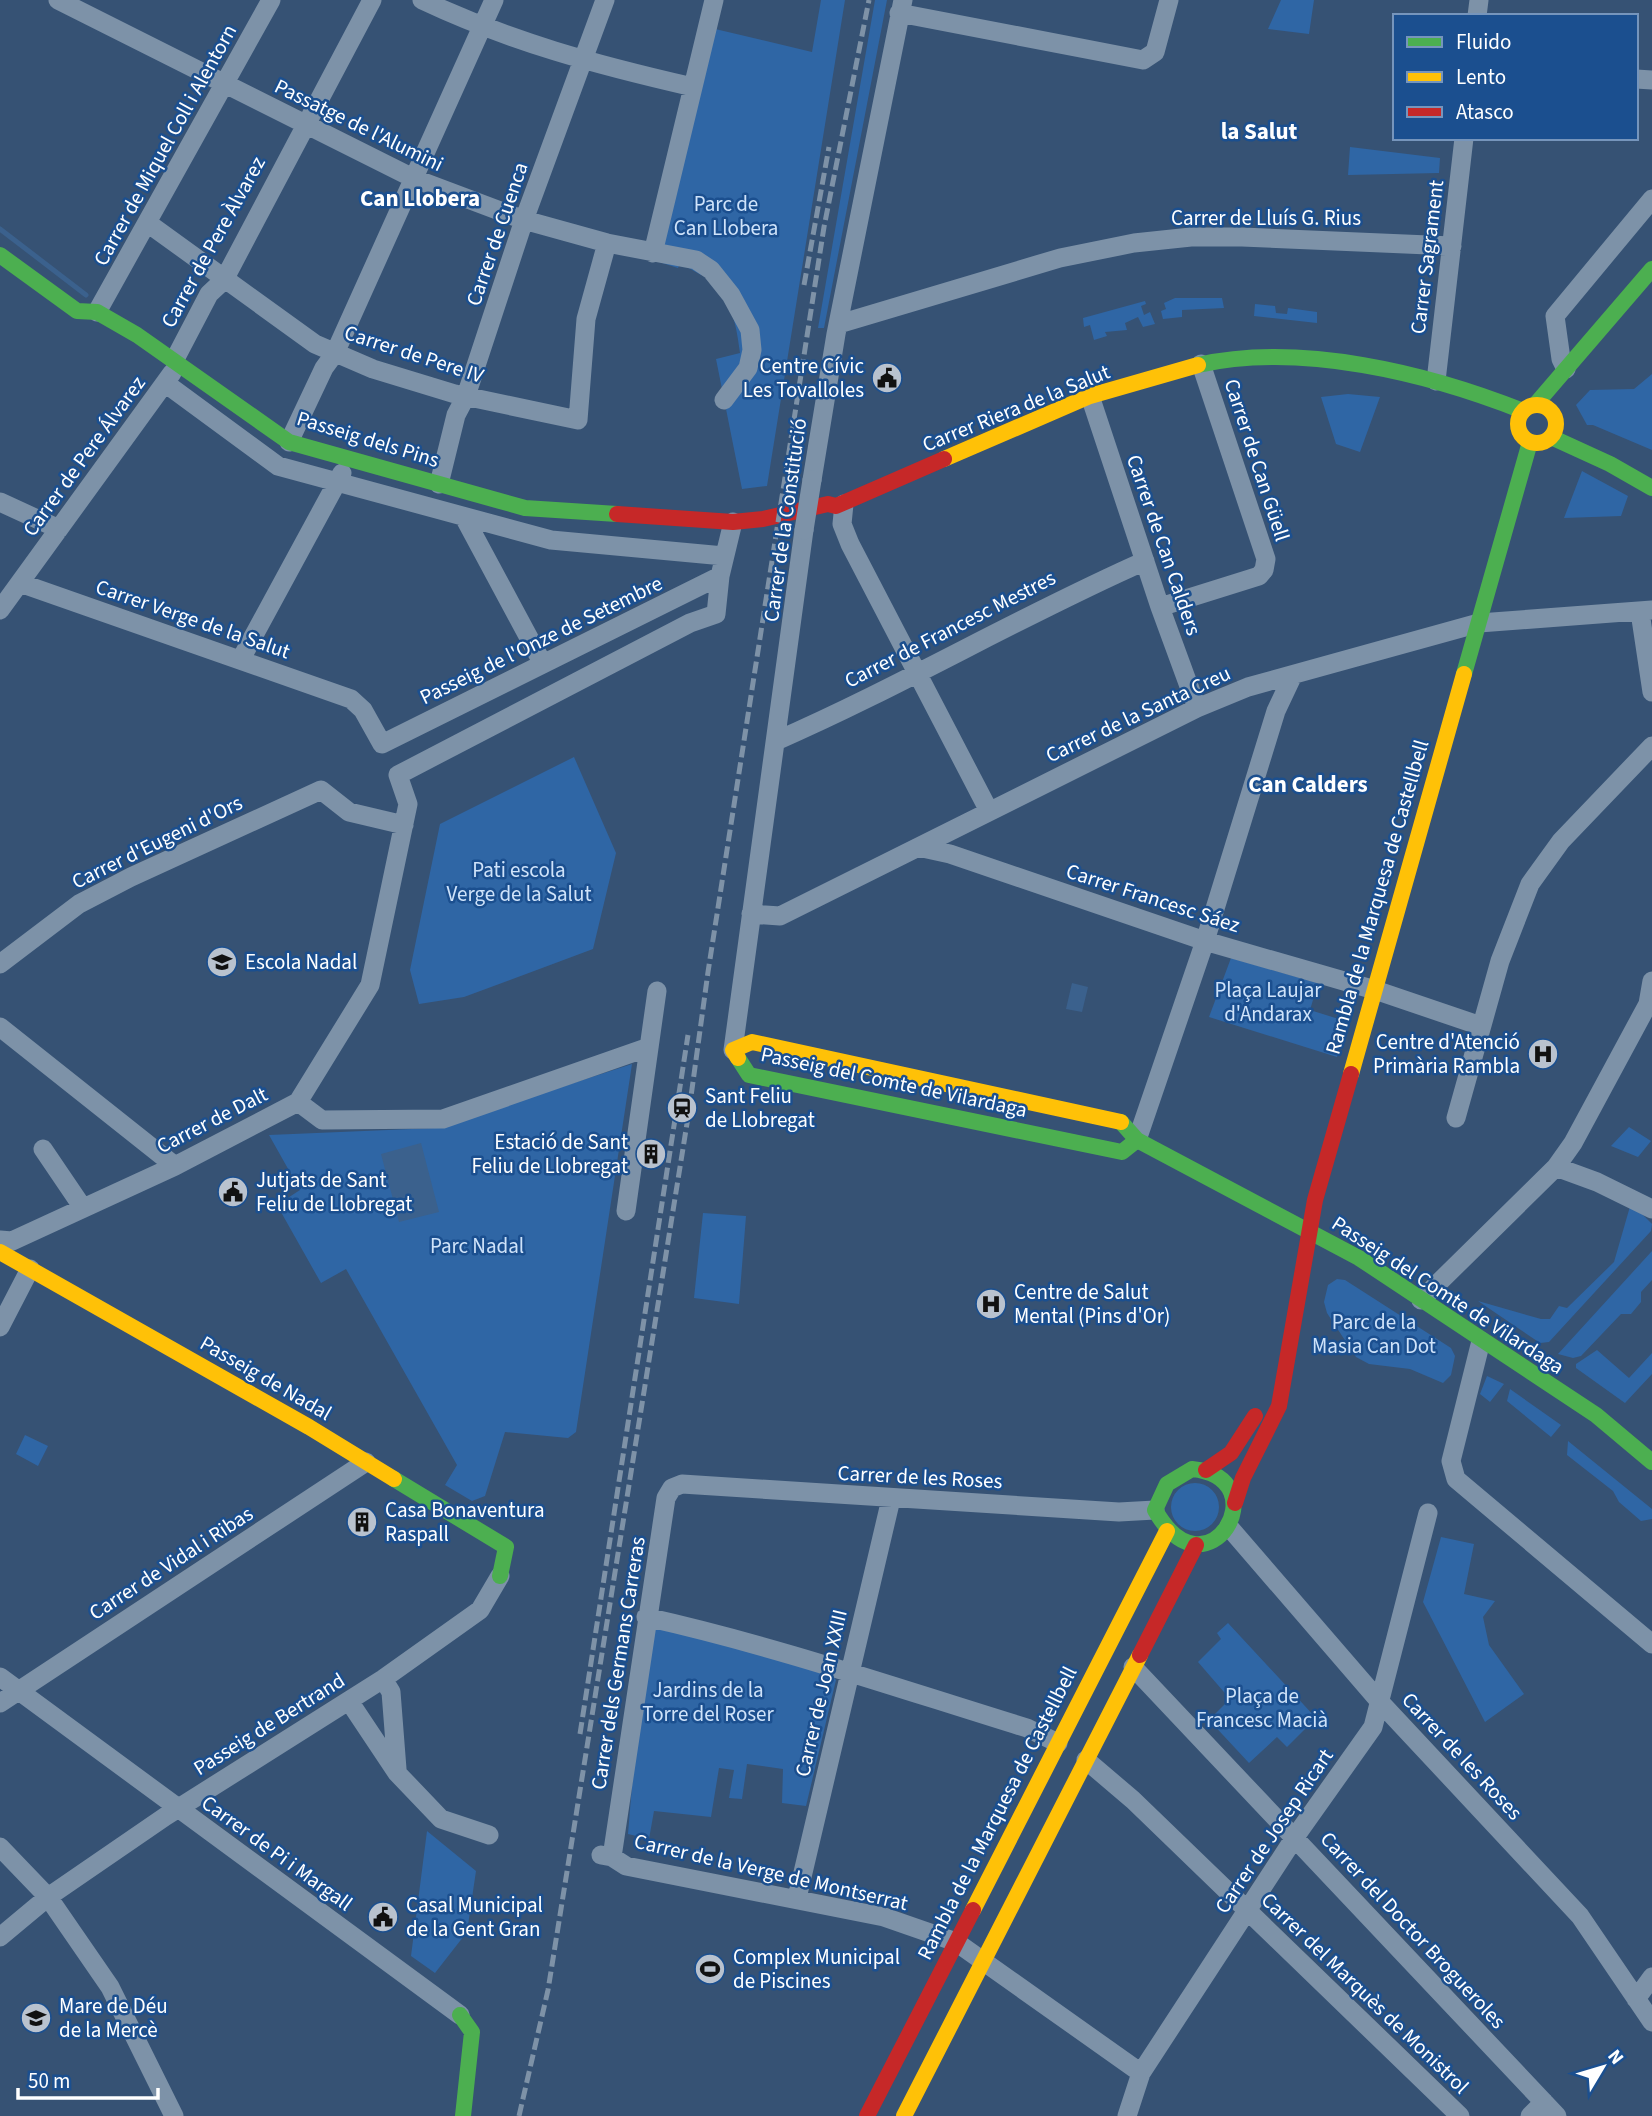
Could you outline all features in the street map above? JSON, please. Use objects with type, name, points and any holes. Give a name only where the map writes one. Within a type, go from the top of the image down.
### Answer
[{"type":"street","name":"Passatge de l'Alumini","points":[[58,0],[415,180],[524,220],[607,243],[653,253],[680,254],[711,270],[731,295],[750,330],[752,350],[748,368],[724,400]]},
{"type":"street","name":"Carrer de Miquel Coll i Alentorn","points":[[97,312],[149,224],[271,0]]},
{"type":"street","name":"Carrer de Pere Àlvarez","points":[[177,361],[209,294],[224,280],[303,125],[372,0]]},
{"type":"street","points":[[422,0],[482,29],[582,62],[693,87]]},
{"type":"street","points":[[289,442],[324,368],[335,353],[494,0]]},
{"type":"street","name":"Carrer de Cuenca","points":[[439,484],[456,415],[466,396],[524,220],[605,0]]},
{"type":"street","points":[[653,253],[713,0]]},
{"type":"street","points":[[901,6],[1143,60],[1154,52],[1169,0]]},
{"type":"street","name":"Carrer de la Constitució","points":[[733,1050],[804,530],[839,324],[901,6]]},
{"type":"street","name":"Carrer Sagrament","points":[[1436,381],[1464,140]]},
{"type":"street","points":[[1566,369],[1561,359],[1555,316],[1652,200]]},
{"type":"street","name":"Carrer de Pere IV","points":[[149,224],[314,344],[373,369],[466,396],[578,420],[586,319],[607,243]]},
{"type":"street","name":"Carrer de Lluís G. Rius","points":[[839,324],[1060,258],[1134,243],[1191,237],[1229,237],[1452,246]]},
{"type":"street","name":"Passeig dels Pins","points":[[0,255],[77,311],[97,312],[177,361],[289,442],[525,508],[733,522]]},
{"type":"street","points":[[1529,408],[1546,408],[1552,414],[1556,426],[1551,438],[1543,443],[1530,442],[1520,433],[1529,408],[1652,269]]},
{"type":"street","name":"Carrer Riera de la Salut","points":[[733,522],[763,519],[828,504],[844,504],[1090,396],[1201,364],[1254,358],[1311,357],[1464,387],[1529,408]]},
{"type":"street","name":"Carrer de Pere Álvarez","points":[[0,610],[165,383],[177,361]]},
{"type":"street","name":"Carrer de Can Güell","points":[[1160,607],[1259,576],[1267,571],[1266,559],[1201,364]]},
{"type":"street","points":[[165,383],[278,466],[551,540],[724,556]]},
{"type":"street","name":"Carrer de Can Calders","points":[[1090,396],[1160,607],[1197,708]]},
{"type":"street","points":[[1552,414],[1566,398]]},
{"type":"street","points":[[1551,438],[1610,464],[1652,488]]},
{"type":"street","name":"Rambla de la Marquesa de Castellbell","points":[[1235,1503],[1242,1474],[1275,1417],[1282,1394],[1284,1369],[1315,1200],[1530,442]]},
{"type":"street","points":[[241,659],[349,460]]},
{"type":"street","points":[[0,502],[59,529]]},
{"type":"street","points":[[844,504],[842,524],[850,544],[989,811]]},
{"type":"street","points":[[464,517],[543,664]]},
{"type":"street","points":[[298,1102],[370,985],[408,804],[398,775],[690,623],[716,614],[720,576],[733,522]]},
{"type":"street","name":"Carrer de Francesc Mestres","points":[[776,741],[1058,599],[1145,561]]},
{"type":"street","name":"Passeig de l'Onze de Setembre","points":[[382,744],[720,576]]},
{"type":"street","name":"Carrer Verge de la Salut","points":[[20,583],[351,699],[363,710],[382,744]]},
{"type":"street","points":[[1646,611],[1652,692]]},
{"type":"street","name":"Carrer de la Santa Creu","points":[[751,914],[780,916],[1197,708],[1248,687],[1479,623],[1646,611]]},
{"type":"street","points":[[1137,1140],[1205,941],[1278,705],[1293,675]]},
{"type":"street","points":[[1248,687],[1264,692],[1278,705]]},
{"type":"street","points":[[1456,1118],[1500,961],[1530,884],[1561,841],[1652,747]]},
{"type":"street","name":"Carrer d'Eugeni d'Ors","points":[[0,964],[79,904],[321,790],[349,813],[404,825]]},
{"type":"street","name":"Carrer Francesc Sáez","points":[[919,847],[950,854],[1205,941],[1374,990],[1482,1026]]},
{"type":"street","points":[[1421,1300],[1556,1167],[1573,1143],[1648,1004],[1652,981]]},
{"type":"street","points":[[626,1210],[657,991]]},
{"type":"street","points":[[0,1027],[174,1166]]},
{"type":"street","name":"Passeig del Comte de Vilardaga","points":[[1137,1140],[1122,1153],[749,1074],[733,1050],[752,1042],[1124,1123],[1137,1140],[1359,1258],[1596,1415],[1652,1462]]},
{"type":"street","name":"Carrer de Dalt","points":[[0,1240],[12,1241],[174,1166],[298,1102],[322,1120],[443,1119],[649,1047]]},
{"type":"street","points":[[43,1149],[83,1208]]},
{"type":"street","points":[[1556,1167],[1597,1182],[1652,1209]]},
{"type":"street","name":"Passeig de Nadal","points":[[0,1252],[366,1462],[506,1547],[500,1576]]},
{"type":"street","points":[[0,1327],[30,1269]]},
{"type":"street","points":[[1481,1341],[1451,1461],[1455,1479],[1652,1644]]},
{"type":"street","name":"Rambla de la Marquesa de Castellbell","points":[[1206,1470],[1231,1452],[1249,1426],[1268,1388],[1284,1369]]},
{"type":"street","name":"Carrer de Vidal i Ribas","points":[[0,1703],[366,1462]]},
{"type":"street","points":[[1192,1469],[1206,1470],[1229,1489],[1235,1503],[1229,1527],[1210,1543],[1196,1545],[1174,1537],[1167,1531],[1156,1510],[1166,1484],[1175,1475],[1192,1469]]},
{"type":"street","name":"Carrer de les Roses","points":[[682,1484],[1119,1512],[1156,1510]]},
{"type":"street","name":"Carrer dels Germans Carreras","points":[[606,1856],[666,1498],[672,1488],[682,1484]]},
{"type":"street","name":"Carrer de Joan XXIII","points":[[797,1898],[891,1499]]},
{"type":"street","name":"Carrer de Josep Ricart","points":[[1127,2116],[1141,2073],[1295,1838],[1373,1727],[1428,1513]]},
{"type":"street","name":"Carrer de les Roses","points":[[1229,1527],[1380,1702],[1580,1916],[1652,2022]]},
{"type":"street","name":"Rambla de la Marquesa de Castellbell","points":[[867,2116],[1167,1531]]},
{"type":"street","points":[[904,2116],[1196,1545]]},
{"type":"street","name":"Passeig de Bertrand","points":[[0,1937],[48,1897],[176,1809],[349,1701],[480,1610],[500,1576]]},
{"type":"street","points":[[646,1618],[770,1646],[1027,1728],[1058,1743]]},
{"type":"street","name":"Carrer del Doctor Brogueroles","points":[[1133,1667],[1295,1838],[1544,2111]]},
{"type":"street","name":"Carrer de Pi i Margall","points":[[0,1677],[176,1809],[460,2015]]},
{"type":"street","points":[[383,1678],[391,1692],[397,1773]]},
{"type":"street","points":[[349,1701],[397,1773],[441,1819],[489,1835]]},
{"type":"street","name":"Carrer del Marquès de Monistrol","points":[[1086,1760],[1133,1800],[1460,2116]]},
{"type":"street","points":[[0,1847],[48,1897],[110,1987],[174,2116]]},
{"type":"street","name":"Carrer de la Verge de Montserrat","points":[[606,1856],[626,1866],[884,1917],[956,1942],[1141,2073]]},
{"type":"street","points":[[1636,1999],[1652,1977]]},
{"type":"street","points":[[460,2015],[472,2032],[463,2116]]},
{"type":"green space","name":"Parc de Can Llobera","points":[[821,0],[845,0],[767,486],[742,489],[716,359],[740,353],[730,310],[721,292],[705,273],[701,275],[680,263],[678,268],[656,261],[711,28],[812,52]]},
{"type":"green space","points":[[875,0],[887,0],[824,328],[818,328]]},
{"type":"green space","points":[[1281,0],[1314,0],[1309,34],[1268,29]]},
{"type":"green space","points":[[1350,147],[1440,158],[1439,173],[1348,175]]},
{"type":"green space","points":[[1175,298],[1222,298],[1224,308],[1182,310],[1182,317],[1163,319],[1161,311],[1166,309],[1164,303]]},
{"type":"green space","points":[[1145,301],[1146,304],[1141,306],[1144,315],[1150,312],[1155,324],[1143,327],[1138,317],[1125,323],[1127,330],[1105,332],[1107,336],[1094,340],[1090,325],[1084,327],[1083,318]]},
{"type":"green space","points":[[1255,304],[1275,306],[1276,313],[1287,314],[1288,308],[1317,312],[1317,323],[1254,316]]},
{"type":"green space","points":[[1652,374],[1652,450],[1593,425],[1587,425],[1576,405],[1590,390],[1634,389]]},
{"type":"green space","points":[[1348,394],[1380,397],[1360,452],[1336,444],[1321,397]]},
{"type":"green space","points":[[1582,471],[1628,496],[1621,516],[1564,518]]},
{"type":"green space","name":"Pati escola Verge de la Salut","points":[[574,757],[616,853],[593,949],[464,997],[419,1004],[410,970],[440,824]]},
{"type":"green space","name":"Plaça Laujar d'Andarax","points":[[1231,958],[1318,983],[1310,1010],[1345,1021],[1337,1057],[1209,1017]]},
{"type":"green space","name":"Parc Nadal","points":[[632,1064],[576,1432],[568,1438],[505,1432],[485,1496],[472,1501],[445,1485],[457,1465],[346,1269],[321,1283],[277,1205],[300,1190],[269,1135],[435,1128]]},
{"type":"green space","points":[[1629,1127],[1651,1141],[1638,1157],[1611,1146]]},
{"type":"green space","points":[[1631,1203],[1652,1224],[1651,1231],[1549,1342],[1540,1343],[1478,1301],[1541,1319],[1550,1319],[1559,1306],[1567,1308],[1614,1262]]},
{"type":"green space","points":[[703,1213],[746,1216],[739,1304],[694,1298]]},
{"type":"green space","points":[[1652,1251],[1652,1280],[1641,1292],[1641,1302],[1631,1314],[1621,1314],[1581,1356],[1573,1358],[1558,1354]]},
{"type":"green space","name":"Parc de la Masia Can Dot","points":[[1337,1279],[1345,1280],[1451,1348],[1455,1356],[1451,1375],[1443,1383],[1410,1369],[1369,1364],[1356,1357],[1327,1313],[1324,1302],[1328,1285]]},
{"type":"green space","points":[[1597,1350],[1629,1378],[1652,1353],[1652,1374],[1625,1403],[1576,1368],[1576,1364]]},
{"type":"green space","points":[[1487,1376],[1504,1384],[1490,1402],[1480,1394]]},
{"type":"green space","points":[[1510,1389],[1561,1425],[1551,1437],[1507,1401]]},
{"type":"green space","points":[[25,1435],[48,1446],[38,1466],[16,1454]]},
{"type":"green space","points":[[1568,1441],[1652,1509],[1652,1519],[1641,1521],[1619,1502],[1613,1491],[1567,1455]]},
{"type":"green space","points":[[1195,1483],[1212,1490],[1219,1507],[1212,1524],[1195,1531],[1178,1524],[1171,1507],[1178,1490]]},
{"type":"green space","points":[[1441,1537],[1474,1544],[1464,1594],[1495,1601],[1483,1617],[1489,1645],[1524,1694],[1485,1722],[1423,1602]]},
{"type":"green space","name":"Jardins de la Torre del Roser","points":[[653,1622],[828,1670],[836,1680],[806,1806],[782,1803],[783,1769],[747,1764],[742,1799],[729,1798],[734,1770],[719,1768],[711,1817],[654,1811],[649,1839],[628,1834],[638,1712]]},
{"type":"green space","name":"Plaça de Francesc Macià","points":[[1228,1623],[1316,1718],[1287,1747],[1277,1737],[1249,1763],[1209,1720],[1230,1699],[1198,1662],[1221,1639],[1217,1633]]},
{"type":"green space","points":[[427,1831],[476,1871],[467,1932],[435,1973],[411,1956]]},
{"type":"shaded area","points":[[1072,983],[1088,987],[1082,1012],[1066,1009]]},
{"type":"shaded area","points":[[421,1143],[439,1212],[399,1222],[381,1154]]},
{"type":"waterway","points":[[0,229],[86,295]]},
{"type":"railway","points":[[519,2116],[548,1990],[689,1111],[708,972],[824,227],[869,0]]},
{"type":"railway","points":[[804,285],[829,147]]},
{"type":"railway","points":[[580,1734],[688,1035]]},
{"type":"traffic: fast","points":[[0,255],[77,311],[97,312],[137,335],[289,442],[525,508],[617,514]]},
{"type":"traffic: fast","points":[[1535,405],[1652,269]]},
{"type":"traffic: fast","points":[[1198,365],[1238,359],[1321,359],[1405,374],[1486,397],[1523,411]]},
{"type":"traffic: fast","points":[[1551,437],[1610,464],[1652,488]]},
{"type":"traffic: fast","points":[[1464,674],[1530,442]]},
{"type":"traffic: fast","points":[[738,1058],[749,1075],[1122,1152],[1137,1140]]},
{"type":"traffic: fast","points":[[1121,1122],[1137,1140],[1359,1258],[1596,1415],[1652,1462]]},
{"type":"traffic: fast","points":[[1192,1469],[1218,1477],[1231,1492],[1233,1510],[1226,1528],[1213,1540],[1195,1544],[1175,1535],[1155,1510],[1167,1484],[1192,1469]]},
{"type":"traffic: fast","points":[[394,1479],[506,1547],[500,1576]]},
{"type":"traffic: fast","points":[[460,2015],[472,2032],[463,2116]]},
{"type":"traffic: slow","points":[[944,459],[1090,396],[1198,365]]},
{"type":"traffic: slow","points":[[1537,405],[1550,411],[1556,424],[1550,437],[1537,443],[1524,437],[1518,424],[1524,411],[1537,405]]},
{"type":"traffic: slow","points":[[1351,1074],[1464,674]]},
{"type":"traffic: slow","points":[[738,1058],[733,1050],[752,1042],[1121,1122]]},
{"type":"traffic: slow","points":[[0,1252],[309,1427],[394,1479]]},
{"type":"traffic: slow","points":[[973,1910],[1167,1531]]},
{"type":"traffic: slow","points":[[904,2116],[1140,1655]]},
{"type":"traffic: jam","points":[[617,514],[733,522],[763,519],[828,504],[836,506],[944,459]]},
{"type":"traffic: jam","points":[[1235,1503],[1243,1478],[1279,1406],[1315,1200],[1351,1074]]},
{"type":"traffic: jam","points":[[1206,1470],[1231,1453],[1255,1416]]},
{"type":"traffic: jam","points":[[1140,1655],[1196,1545]]},
{"type":"traffic: jam","points":[[867,2116],[973,1910]]},
{"type":"place","name":"Centre Cívic Les Tovalloles","points":[[887,378]]},
{"type":"place","name":"Escola Nadal","points":[[222,962]]},
{"type":"place","name":"Centre d'Atenció Primària Rambla","points":[[1543,1054]]},
{"type":"place","name":"Sant Feliu de Llobregat","points":[[682,1108]]},
{"type":"place","name":"Estació de Sant Feliu de Llobregat","points":[[651,1154]]},
{"type":"place","name":"Jutjats de Sant Feliu de Llobregat","points":[[233,1192]]},
{"type":"place","name":"Centre de Salut Mental (Pins d'Or)","points":[[991,1304]]},
{"type":"place","name":"Casa Bonaventura Raspall","points":[[362,1522]]},
{"type":"place","name":"Casal Municipal de la Gent Gran","points":[[383,1917]]},
{"type":"place","name":"Complex Municipal de Piscines","points":[[710,1969]]},
{"type":"place","name":"Mare de Déu de la Mercè","points":[[36,2018]]},
{"type":"district","name":"la Salut","points":[[1259,131]]},
{"type":"district","name":"Can Llobera","points":[[420,198]]},
{"type":"district","name":"Can Calders","points":[[1308,784]]}]
